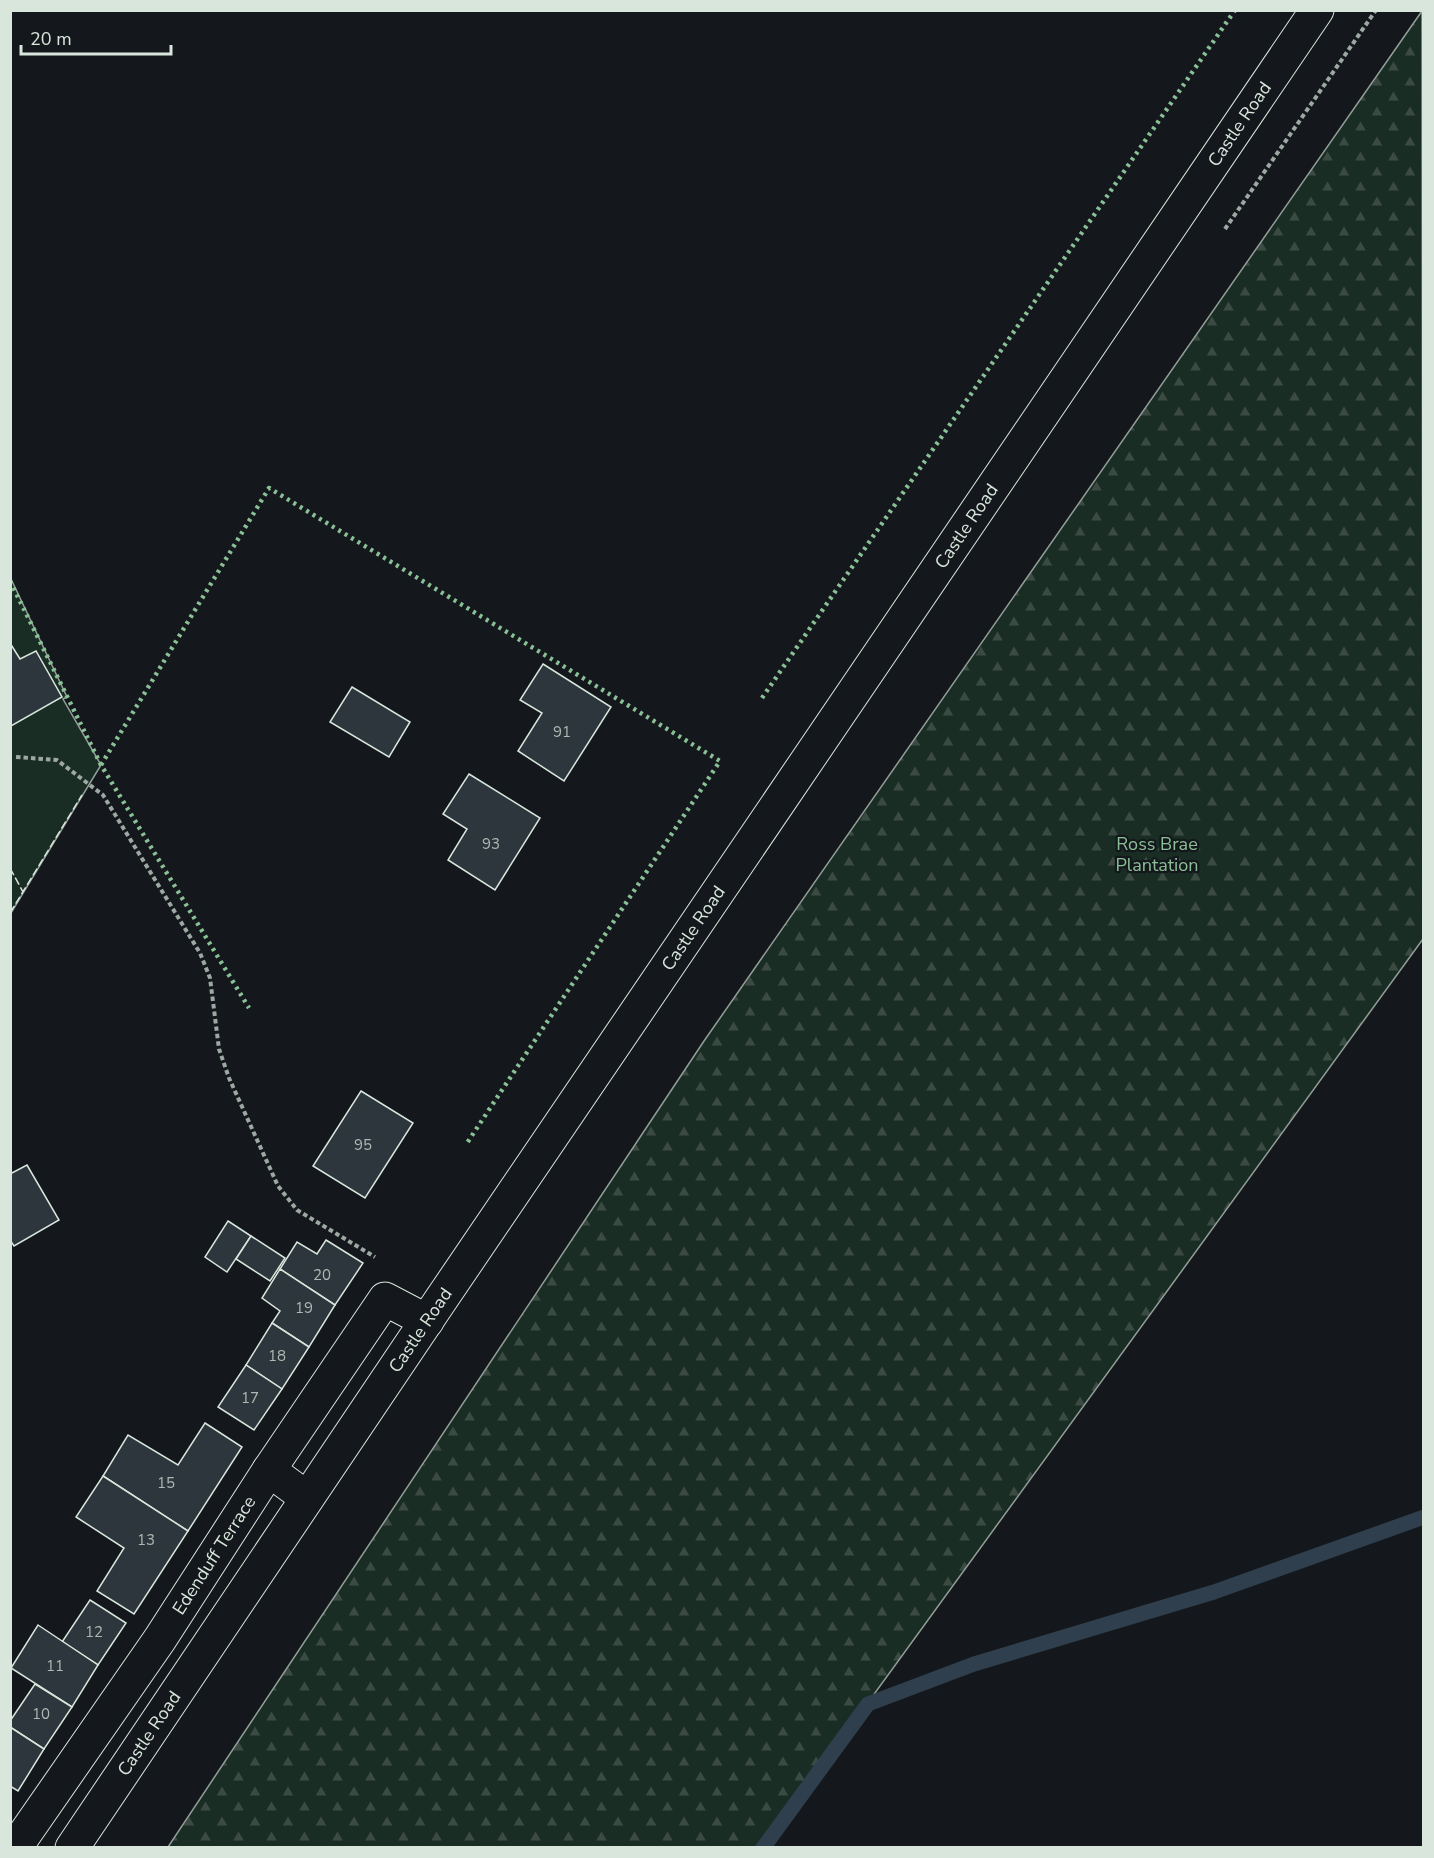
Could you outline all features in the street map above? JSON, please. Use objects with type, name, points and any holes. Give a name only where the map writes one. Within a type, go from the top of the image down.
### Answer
[{"type":"main road","name":"Castle Road","points":[[72,1848],[1317,10]]},
{"type":"main road","name":"Edenduff Terrace","points":[[29,1842],[269,1470],[384,1299],[427,1321]]},
{"type":"main road","points":[[269,1470],[307,1498]]},
{"type":"main road","points":[[160,1639],[200,1658]]},
{"type":"path","points":[[16,758],[57,760],[103,795],[200,953],[210,978],[219,1050],[229,1078],[278,1186],[297,1210],[384,1262]]},
{"type":"green space","name":"Ross Brae Plantation","points":[[1422,11],[1423,939],[763,1847],[168,1847],[704,1041]]},
{"type":"green space","points":[[11,579],[67,697],[63,699],[101,765],[11,913]]},
{"type":"building","points":[[10,643],[20,659],[36,651],[62,697],[11,726]]},
{"type":"building","points":[[543,664],[611,707],[564,781],[518,751],[542,713],[520,700]]},
{"type":"building","points":[[352,687],[410,722],[389,757],[330,722]]},
{"type":"building","points":[[469,774],[540,818],[495,890],[448,860],[467,829],[443,814]]},
{"type":"building","points":[[361,1091],[413,1123],[365,1198],[313,1166]]},
{"type":"building","points":[[27,1165],[59,1220],[14,1246],[10,1240],[10,1174]]},
{"type":"building","points":[[228,1221],[251,1236],[227,1272],[205,1257]]},
{"type":"building","points":[[251,1236],[285,1258],[270,1281],[236,1259]]},
{"type":"building","points":[[326,1240],[363,1263],[335,1305],[280,1269],[297,1242],[317,1254]]},
{"type":"building","points":[[280,1269],[335,1305],[309,1347],[272,1323],[280,1311],[262,1298]]},
{"type":"building","points":[[272,1323],[309,1347],[282,1389],[246,1365]]},
{"type":"building","points":[[246,1365],[282,1389],[254,1430],[218,1407]]},
{"type":"building","points":[[205,1423],[242,1447],[188,1531],[103,1476],[128,1435],[178,1465]]},
{"type":"building","points":[[103,1476],[188,1531],[134,1614],[97,1591],[124,1548],[76,1517]]},
{"type":"building","points":[[90,1600],[126,1623],[98,1665],[62,1642]]},
{"type":"building","points":[[38,1625],[98,1665],[72,1707],[11,1668]]},
{"type":"building","points":[[35,1684],[72,1707],[44,1749],[10,1727],[10,1721]]},
{"type":"building","points":[[10,1727],[44,1749],[18,1791],[10,1786]]},
{"type":"waterway","points":[[763,1848],[868,1704],[974,1664],[1214,1592],[1424,1517]]},
{"type":"hedge","points":[[762,698],[1235,10]]},
{"type":"hedge","points":[[101,765],[269,488],[720,761],[467,1143]]},
{"type":"hedge","points":[[10,581],[101,765],[249,1008]]},
{"type":"fence","points":[[10,913],[82,795]]},
{"type":"fence","points":[[10,868],[23,892]]}]
